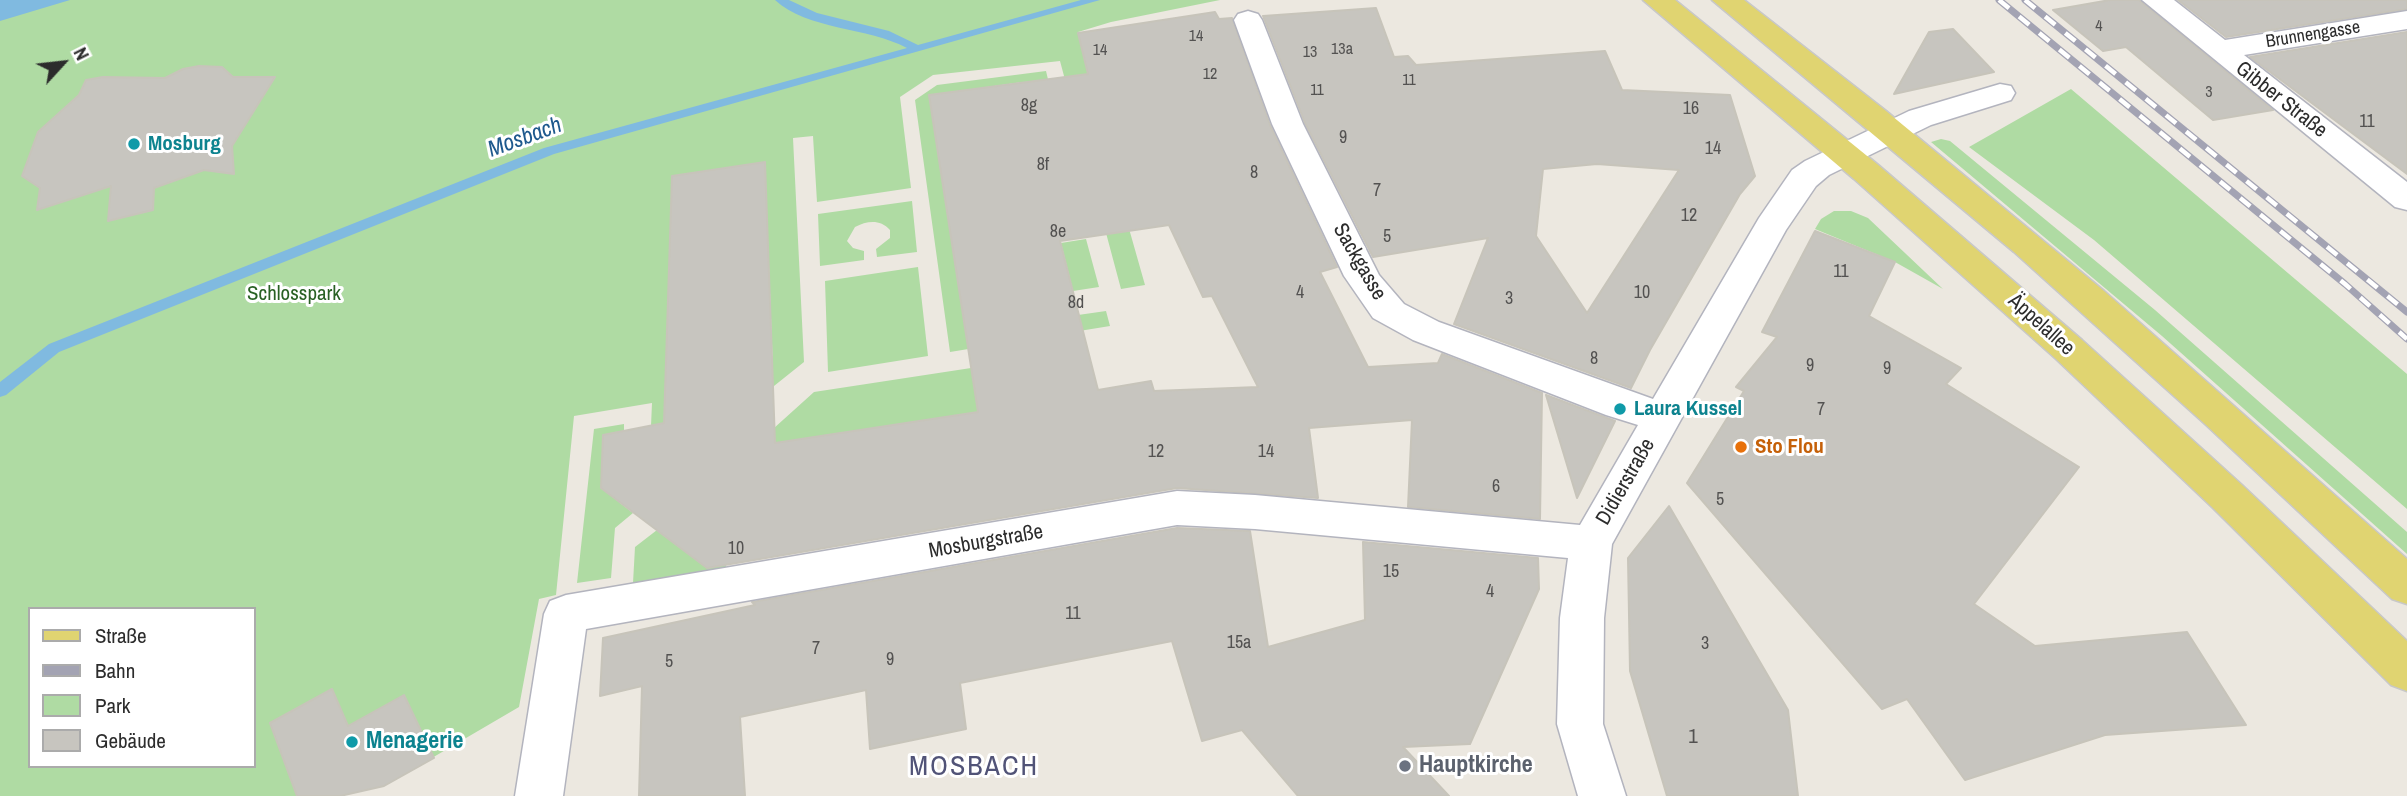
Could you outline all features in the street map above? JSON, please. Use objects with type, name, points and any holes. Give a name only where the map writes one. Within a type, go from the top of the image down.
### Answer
[{"type":"main road","name":"Äppelallee","points":[[1657,0],[1845,155],[2001,289],[2192,462],[2407,671]]},
{"type":"main road","points":[[1726,0],[1893,133],[2066,278],[2195,390],[2407,586]]},
{"type":"street","name":"Gibber Straße","points":[[2156,0],[2407,200]]},
{"type":"street","points":[[2370,0],[2406,20]]},
{"type":"street","name":"Sackgasse","points":[[1248,20],[1261,65],[1304,159],[1364,277],[1382,304],[1403,322],[1620,405],[1663,417]]},
{"type":"street","name":"Brunnengasse","points":[[2219,50],[2406,20]]},
{"type":"street","name":"Didierstraße","points":[[1602,796],[1580,724],[1582,618],[1591,543],[1771,226],[1804,178],[1817,168],[1920,118],[2000,93]]},
{"type":"street","name":"Mosburgstraße","points":[[539,796],[566,614],[1177,508],[1255,512],[1591,543]]},
{"type":"green space","name":"Schlosspark","points":[[0,0],[1220,0],[1111,22],[1078,32],[1103,137],[1145,285],[1121,289],[1060,61],[933,75],[900,97],[911,188],[817,202],[813,136],[793,138],[804,362],[724,426],[773,370],[765,162],[672,176],[664,423],[651,426],[652,403],[574,416],[556,595],[539,599],[519,707],[384,786],[340,796],[0,796]]},
{"type":"green space","points":[[1046,71],[1052,96],[1023,82],[930,95],[967,341],[1080,323],[1078,315],[1106,311],[1110,326],[950,352],[915,100],[937,85]]},
{"type":"green space","points":[[2071,89],[2407,374],[2407,509],[2094,240],[1969,147]]},
{"type":"green space","points":[[1941,139],[1950,141],[2155,310],[2407,532],[2407,554],[2162,336],[1931,142]]},
{"type":"green space","points":[[912,201],[917,252],[877,257],[876,249],[890,238],[890,230],[882,224],[869,222],[855,227],[847,241],[853,248],[864,251],[864,260],[820,266],[818,214]]},
{"type":"green space","points":[[1834,211],[1851,211],[1868,218],[1943,289],[1895,262],[1815,229],[1821,219]]},
{"type":"green space","points":[[1086,239],[1099,287],[1073,291],[1061,243]]},
{"type":"green space","points":[[918,267],[928,356],[828,372],[825,281]]},
{"type":"green space","points":[[1043,357],[1053,401],[753,447],[814,392]]},
{"type":"green space","points":[[624,424],[624,431],[601,488],[633,513],[615,528],[611,578],[577,583],[594,429]]},
{"type":"green space","points":[[657,530],[727,550],[726,567],[633,583],[635,547]]},
{"type":"water","points":[[0,0],[70,0],[0,21]]},
{"type":"building","points":[[2110,0],[2139,0],[2273,110],[2213,120],[2126,47],[2103,51],[2053,10]]},
{"type":"building","points":[[2178,0],[2407,0],[2407,9],[2226,37]]},
{"type":"building","points":[[1376,8],[1394,57],[1408,56],[1416,65],[1605,51],[1622,90],[1730,95],[1755,176],[1740,194],[1631,388],[1454,324],[1488,238],[1373,257],[1305,123],[1263,16]],"holes":[[[1597,164],[1679,170],[1587,313],[1536,236],[1543,169]]]},
{"type":"building","points":[[1215,12],[1219,19],[1232,18],[1270,125],[1337,267],[1320,272],[1368,367],[1438,363],[1442,354],[1542,393],[1540,519],[1408,507],[1412,420],[1309,428],[1318,498],[1177,488],[707,568],[601,488],[603,435],[664,423],[672,176],[765,162],[775,443],[978,412],[929,95],[1088,74],[1078,33]],"holes":[[[1169,225],[1203,297],[1212,296],[1258,387],[1154,391],[1151,381],[1098,390],[1060,241]]]},
{"type":"building","points":[[1953,29],[1994,72],[1894,94],[1929,32]]},
{"type":"building","points":[[2407,32],[2407,174],[2250,57]]},
{"type":"building","name":"Mosburg","points":[[199,66],[222,67],[233,77],[275,77],[232,146],[234,174],[204,170],[154,188],[153,210],[108,221],[111,186],[37,210],[40,188],[22,176],[38,132],[79,95],[86,80],[103,77],[165,78],[183,69]]},
{"type":"building","points":[[1815,231],[1895,262],[1869,316],[1961,368],[1946,384],[2079,467],[1974,604],[2035,646],[2187,632],[2246,725],[2105,735],[1965,780],[1907,699],[1882,709],[1687,483],[1744,391],[1736,387],[1777,337],[1762,332]]},
{"type":"building","points":[[1546,395],[1615,421],[1577,498]]},
{"type":"building","points":[[1669,506],[1788,710],[1798,796],[1667,796],[1630,671],[1628,558]]},
{"type":"building","points":[[1177,528],[1250,531],[1268,647],[1365,620],[1363,542],[1538,558],[1539,589],[1470,744],[1403,747],[1449,796],[1298,796],[1242,730],[1202,741],[1172,641],[960,683],[966,729],[870,749],[866,690],[740,717],[745,796],[639,796],[642,686],[600,696],[603,638],[755,605],[752,602]]},
{"type":"building","name":"Menagerie","points":[[332,689],[348,726],[404,695],[434,758],[384,786],[340,796],[297,796],[270,723]]},
{"type":"waterway","points":[[781,0],[813,16],[884,34],[917,49]]},
{"type":"waterway","name":"Mosbach","points":[[0,391],[54,348],[549,151],[1094,0]]},
{"type":"railway","points":[[1999,0],[2345,284],[2407,339]]},
{"type":"railway","points":[[2025,0],[2407,312]]},
{"type":"place","name":"Mosburg","points":[[134,144]]},
{"type":"place","name":"Laura Kussel","points":[[1620,409]]},
{"type":"place","name":"Sto Flou","points":[[1741,447]]},
{"type":"place","name":"Menagerie","points":[[352,742]]},
{"type":"place","name":"Hauptkirche","points":[[1405,766]]},
{"type":"district","name":"MOSBACH","points":[[974,767]]}]
